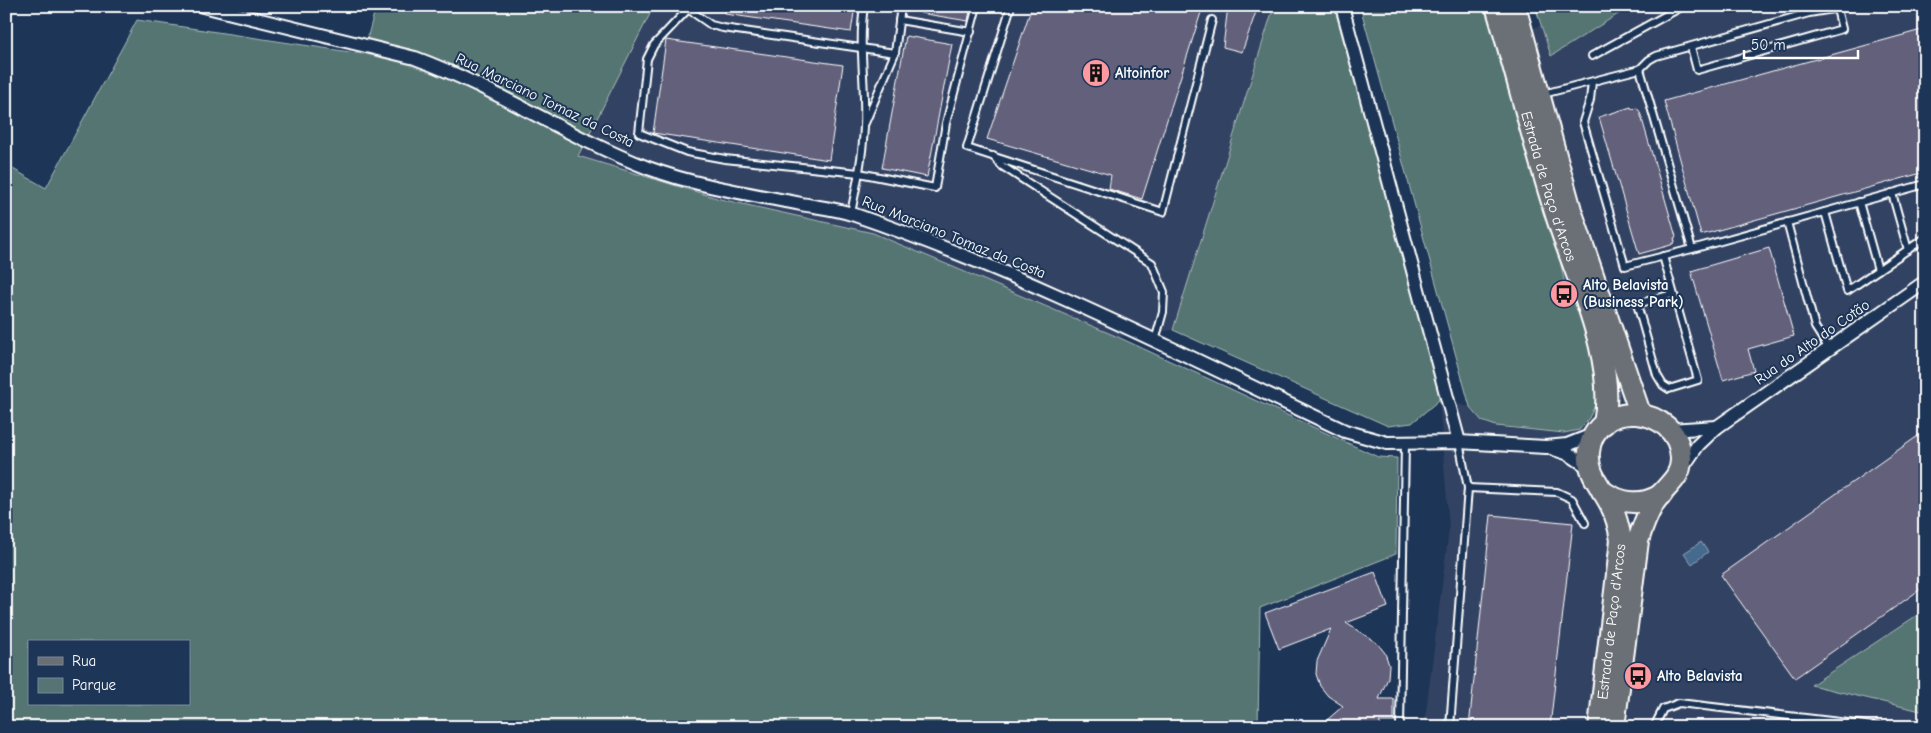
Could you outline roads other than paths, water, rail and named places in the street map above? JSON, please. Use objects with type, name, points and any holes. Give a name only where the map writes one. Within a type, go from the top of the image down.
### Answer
[{"type":"main road","name":"Estrada de Paço d'Arcos","points":[[1496,6],[1556,217],[1598,343],[1607,376],[1608,391],[1599,429],[1589,454],[1590,468],[1615,515],[1621,540],[1599,727]]},
{"type":"main road","name":"Estrada de Paço d'Arcos","points":[[1515,6],[1571,210],[1640,414]]},
{"type":"main road","points":[[1599,429],[1628,413],[1652,416],[1670,430],[1678,446],[1681,458],[1679,471]]},
{"type":"main road","name":"Estrada de Paço d'Arcos","points":[[1614,727],[1638,541],[1650,510],[1679,471]]},
{"type":"main road","points":[[1602,491],[1619,501],[1632,503],[1652,500],[1662,494]]},
{"type":"street","name":"Rua Marciano Tomaz da Costa","points":[[203,6],[415,58],[456,74],[558,128],[650,168],[718,188],[851,213],[905,232],[1155,341],[1345,431],[1388,443],[1459,442],[1546,447],[1567,445],[1599,429]]},
{"type":"street","points":[[1342,6],[1459,442]]},
{"type":"street","name":"Rua do Alto do Cotão","points":[[1679,471],[1698,445],[1717,427],[1925,282]]},
{"type":"street","points":[[1670,430],[1717,427]]},
{"type":"street","name":"Rua Marciano Tomaz da Costa","points":[[1546,447],[1569,454],[1590,468]]},
{"type":"lane","points":[[851,213],[859,173],[864,125],[860,48],[864,6]]},
{"type":"lane","points":[[864,125],[895,53],[901,6]]},
{"type":"lane","points":[[895,53],[723,28],[711,25],[689,8],[654,45],[648,59],[639,133],[687,152],[725,159],[859,173],[935,188],[946,123],[977,6]]},
{"type":"lane","points":[[1010,6],[967,148],[991,154],[1163,212],[1212,20]]},
{"type":"lane","points":[[1592,56],[1683,6]]},
{"type":"lane","points":[[1539,95],[1640,69],[1656,56],[1808,10],[1837,9],[1851,6]]},
{"type":"lane","points":[[1690,46],[1697,70],[1842,29],[1837,9]]},
{"type":"lane","points":[[899,20],[971,32]]},
{"type":"lane","points":[[1640,69],[1692,249]]},
{"type":"lane","points":[[1592,82],[1590,100],[1583,122],[1625,266],[1925,184]]},
{"type":"lane","points":[[991,154],[1002,166],[1152,263],[1164,292],[1163,312],[1155,341]]},
{"type":"lane","points":[[1892,193],[1908,250]]},
{"type":"lane","points":[[1859,202],[1878,270]]},
{"type":"lane","points":[[1825,212],[1847,291],[1925,238]]},
{"type":"lane","points":[[1787,222],[1815,327],[1830,349]]},
{"type":"lane","points":[[1663,256],[1698,380],[1669,389],[1663,385],[1657,375],[1637,304],[1673,294]]},
{"type":"lane","points":[[1450,727],[1468,488],[1459,442]]},
{"type":"lane","points":[[1400,727],[1405,444]]},
{"type":"lane","points":[[1468,488],[1556,492],[1572,499],[1585,523]]},
{"type":"lane","points":[[1654,727],[1663,709],[1679,703],[1882,727]]},
{"type":"lane","points":[[1796,727],[1797,718]]},
{"type":"place","name":"Altoinfor","points":[[1096,73]]},
{"type":"place","name":"Alto Belavista (Business Park)","points":[[1564,294]]},
{"type":"place","name":"Alto Belavista","points":[[1638,676]]}]
